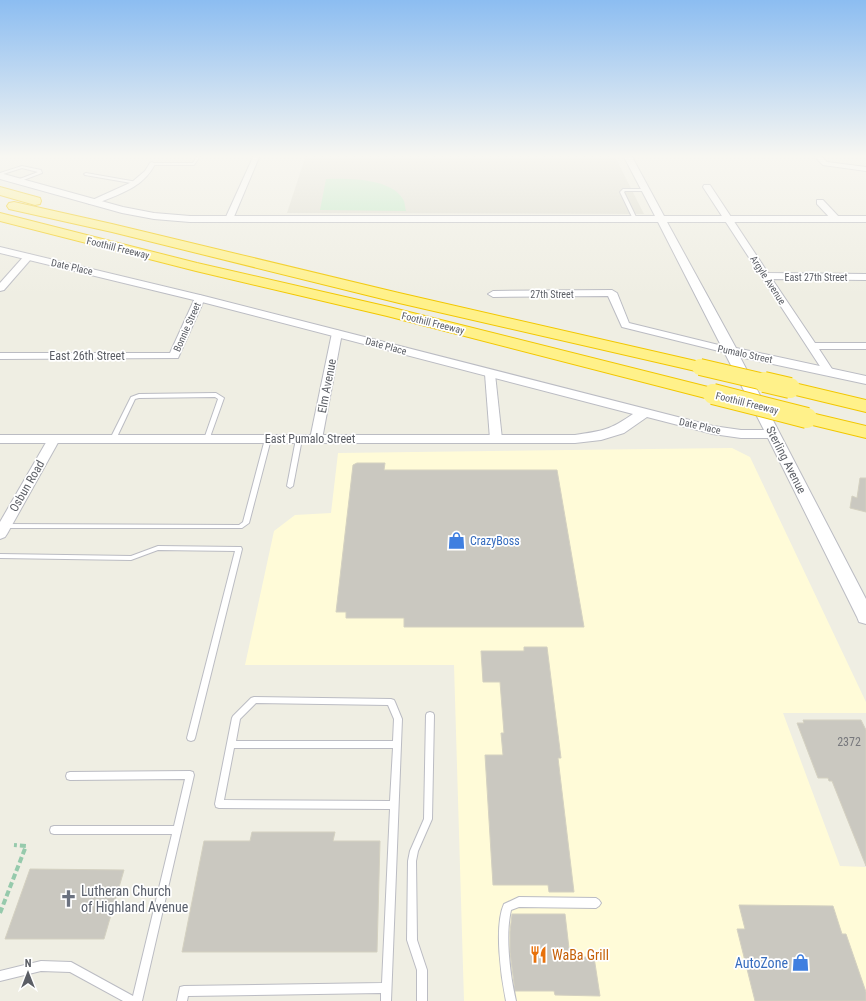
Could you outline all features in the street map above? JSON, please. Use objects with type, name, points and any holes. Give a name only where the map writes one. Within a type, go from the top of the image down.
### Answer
[{"type":"highway","points":[[35,202],[96,220],[112,228]]},
{"type":"highway","name":"Foothill Freeway","points":[[0,203],[112,228],[399,298],[866,406]]},
{"type":"highway","name":"Foothill Freeway","points":[[0,218],[122,249],[389,312],[866,432]]},
{"type":"highway","points":[[0,229],[76,244],[122,249]]},
{"type":"street","points":[[92,202],[154,216],[190,218],[866,219]]},
{"type":"street","points":[[229,218],[236,202]]},
{"type":"street","name":"Sterling Avenue","points":[[651,202],[731,351],[866,617]]},
{"type":"street","name":"Argyle Avenue","points":[[716,202],[829,372]]},
{"type":"street","points":[[820,202],[836,219]]},
{"type":"street","name":"Date Place","points":[[0,250],[200,298],[490,374],[713,430],[741,434],[772,434]]},
{"type":"street","points":[[1,288],[28,257]]},
{"type":"street","name":"East 27th Street","points":[[766,276],[866,277]]},
{"type":"street","name":"27th Street","points":[[492,294],[612,293],[625,325]]},
{"type":"street","name":"Bonnie Street","points":[[174,356],[200,298]]},
{"type":"street","name":"Pumalo Street","points":[[625,325],[731,351],[866,380]]},
{"type":"street","name":"Elm Avenue","points":[[316,439],[337,333]]},
{"type":"street","points":[[812,346],[866,346]]},
{"type":"street","name":"East 26th Street","points":[[0,356],[174,356]]},
{"type":"street","points":[[490,374],[496,439]]},
{"type":"street","name":"East Pumalo Street","points":[[0,439],[575,439],[601,436],[619,430],[644,413]]},
{"type":"street","name":"Osbun Road","points":[[2,530],[54,439]]},
{"type":"lane","points":[[627,202],[635,219]]},
{"type":"lane","points":[[113,439],[133,398],[139,396],[216,395],[221,398],[207,439]]},
{"type":"lane","points":[[2,530],[240,527],[246,523],[268,439]]},
{"type":"lane","points":[[290,486],[299,439]]},
{"type":"lane","points":[[0,556],[131,558],[158,548],[239,549],[191,738]]},
{"type":"lane","points":[[386,1001],[393,805],[398,719],[391,702],[254,700],[236,718],[219,804],[393,805]]},
{"type":"lane","points":[[422,1001],[422,970],[412,940],[412,861],[414,852],[428,819],[430,715]]},
{"type":"lane","points":[[231,744],[396,745]]},
{"type":"lane","points":[[70,776],[190,775],[137,1001]]},
{"type":"lane","points":[[54,830],[177,830]]},
{"type":"lane","points":[[511,1001],[508,987],[504,919],[507,907],[519,902],[596,904]]},
{"type":"lane","points":[[0,976],[41,966],[71,967],[133,1001]]},
{"type":"lane","points":[[182,1001],[184,991],[387,988]]},
{"type":"path","points":[[0,913],[26,846],[14,845]]},
{"type":"shaded area","points":[[291,202],[638,202],[644,214],[287,213]]},
{"type":"shaded area","points":[[732,448],[750,457],[866,702],[866,713],[783,713],[840,866],[866,867],[866,1001],[464,1001],[454,665],[245,665],[274,531],[295,515],[331,513],[338,453]]},
{"type":"green space","points":[[322,202],[404,202],[406,211],[320,210]]},
{"type":"building","name":"CrazyBoss","points":[[357,463],[385,463],[384,470],[557,470],[584,627],[404,627],[404,618],[346,618],[346,612],[336,612],[353,465]]},
{"type":"building","points":[[860,478],[866,478],[866,512],[850,508],[852,496],[857,498]]},
{"type":"building","points":[[524,647],[547,647],[561,758],[558,758],[574,892],[549,892],[548,885],[493,885],[485,755],[503,755],[501,733],[504,733],[500,682],[483,682],[481,651],[524,651]]},
{"type":"building","points":[[803,720],[861,720],[866,730],[866,866],[832,781],[829,781],[828,778],[818,778],[797,723],[804,723]]},
{"type":"building","points":[[252,832],[335,832],[333,841],[380,841],[377,952],[182,952],[204,841],[250,841]]},
{"type":"building","points":[[30,869],[124,870],[104,939],[5,939]]},
{"type":"building","name":"AutoZone","points":[[739,905],[833,906],[842,934],[846,934],[866,992],[866,1001],[755,1001],[737,929],[745,929]]},
{"type":"building","name":"WaBa Grill","points":[[512,914],[565,914],[570,957],[594,957],[600,996],[555,995],[554,991],[515,991],[510,952]]},
{"type":"place","name":"CrazyBoss","points":[[457,541]]},
{"type":"place","name":"Lutheran Church of Highland Avenue","points":[[68,899]]},
{"type":"place","name":"WaBa Grill","points":[[539,955]]},
{"type":"place","name":"AutoZone","points":[[801,963]]}]
